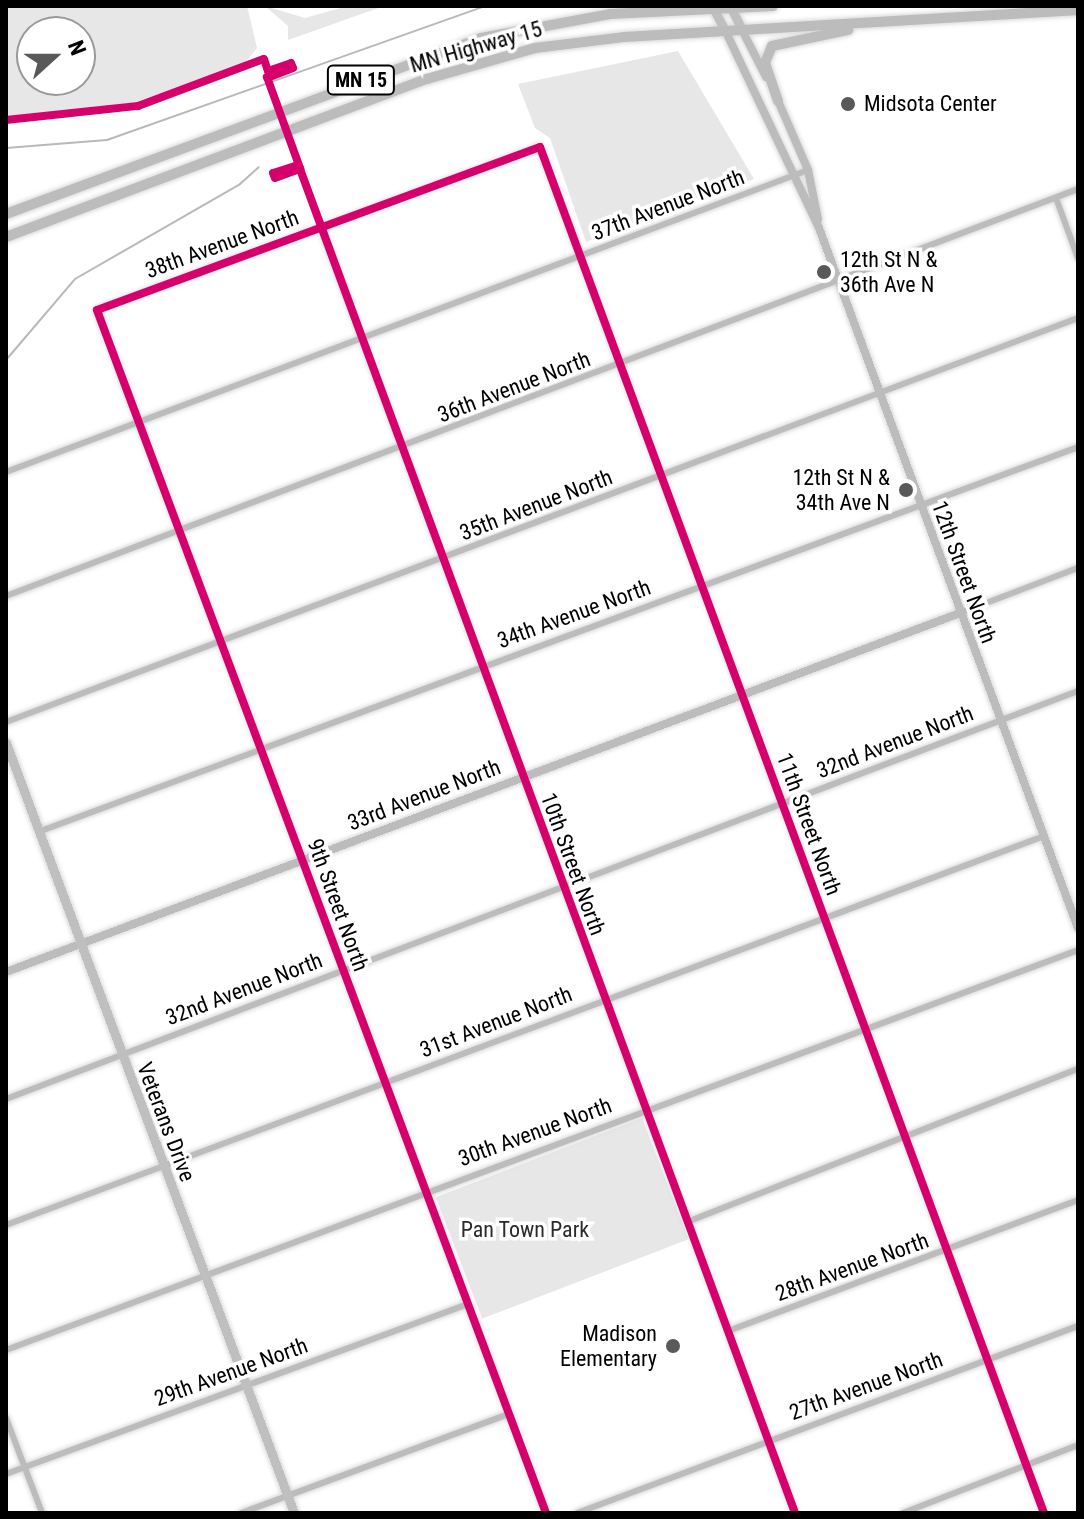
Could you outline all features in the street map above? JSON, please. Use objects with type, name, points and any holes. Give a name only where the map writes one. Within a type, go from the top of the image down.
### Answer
[{"type":"highway","points":[[610,14],[645,6]]},
{"type":"highway","name":"MN Highway 15","points":[[6,214],[455,46],[531,26],[610,14],[773,6]]},
{"type":"highway","name":"MN Highway 15","points":[[6,237],[482,61],[592,39],[1078,10]]},
{"type":"highway","points":[[778,101],[765,63],[767,50],[779,41],[937,18]]},
{"type":"main road","name":"12th Street North","points":[[713,8],[725,30]]},
{"type":"main road","points":[[730,8],[742,30]]},
{"type":"main road","name":"Veterans Drive","points":[[6,743],[294,1513]]},
{"type":"street","name":"12th Street North","points":[[725,30],[819,228],[1078,928]]},
{"type":"street","name":"12th Street North","points":[[742,30],[808,170],[819,228]]},
{"type":"street","name":"38th Avenue North","points":[[97,310],[540,147]]},
{"type":"street","name":"11th Street North","points":[[540,147],[1044,1513]]},
{"type":"street","name":"37th Avenue North","points":[[6,472],[140,425],[808,170]]},
{"type":"street","name":"36th Avenue North","points":[[6,596],[181,533],[1078,189]]},
{"type":"street","points":[[1056,198],[1078,258]]},
{"type":"street","name":"10th Street North","points":[[321,227],[400,449],[795,1513]]},
{"type":"street","name":"9th Street North","points":[[97,310],[546,1513]]},
{"type":"street","name":"35th Avenue North","points":[[6,722],[1078,318]]},
{"type":"street","name":"34th Avenue North","points":[[38,832],[1078,447]]},
{"type":"street","name":"33rd Avenue North","points":[[6,972],[1078,568]]},
{"type":"street","name":"32nd Avenue North","points":[[6,1099],[1078,691]]},
{"type":"street","name":"31st Avenue North","points":[[6,1225],[1044,836]]},
{"type":"street","name":"30th Avenue North","points":[[6,1350],[1078,950]]},
{"type":"street","points":[[687,1222],[1078,1069]]},
{"type":"street","name":"28th Avenue North","points":[[728,1331],[1078,1200]]},
{"type":"street","name":"29th Avenue North","points":[[6,1474],[468,1304]]},
{"type":"street","name":"27th Avenue North","points":[[577,1513],[1078,1326]]},
{"type":"street","points":[[241,1513],[508,1414]]},
{"type":"street","points":[[6,1418],[42,1513]]},
{"type":"street","points":[[903,1513],[1078,1445]]},
{"type":"green space","points":[[6,6],[247,6],[257,48],[245,63],[133,103],[6,120]]},
{"type":"green space","points":[[265,6],[305,18],[348,6],[384,6],[288,40],[288,26]]},
{"type":"green space","points":[[678,51],[754,179],[586,242],[550,138],[535,128],[518,84]]},
{"type":"green space","name":"Pan Town Park","points":[[642,1118],[689,1239],[482,1319],[436,1197]]},
{"type":"waterway","points":[[6,148],[107,140],[485,6]]},
{"type":"waterway","points":[[6,360],[75,279],[240,184],[259,167]]},
{"type":"cycle path","points":[[6,120],[138,106],[264,59],[268,71],[291,63],[293,68],[270,77]]},
{"type":"cycle path","points":[[276,73],[267,77],[300,168],[291,171]]},
{"type":"cycle path","points":[[546,1513],[97,310],[540,147],[1044,1513]]},
{"type":"cycle path","points":[[298,165],[273,173],[275,178],[300,169],[795,1513]]},
{"type":"place","name":"Midsota Center","points":[[848,104]]},
{"type":"place","name":"12th St N & 36th Ave N","points":[[824,272]]},
{"type":"place","name":"12th St N & 34th Ave N","points":[[906,490]]},
{"type":"place","name":"Madison Elementary","points":[[673,1346]]}]
